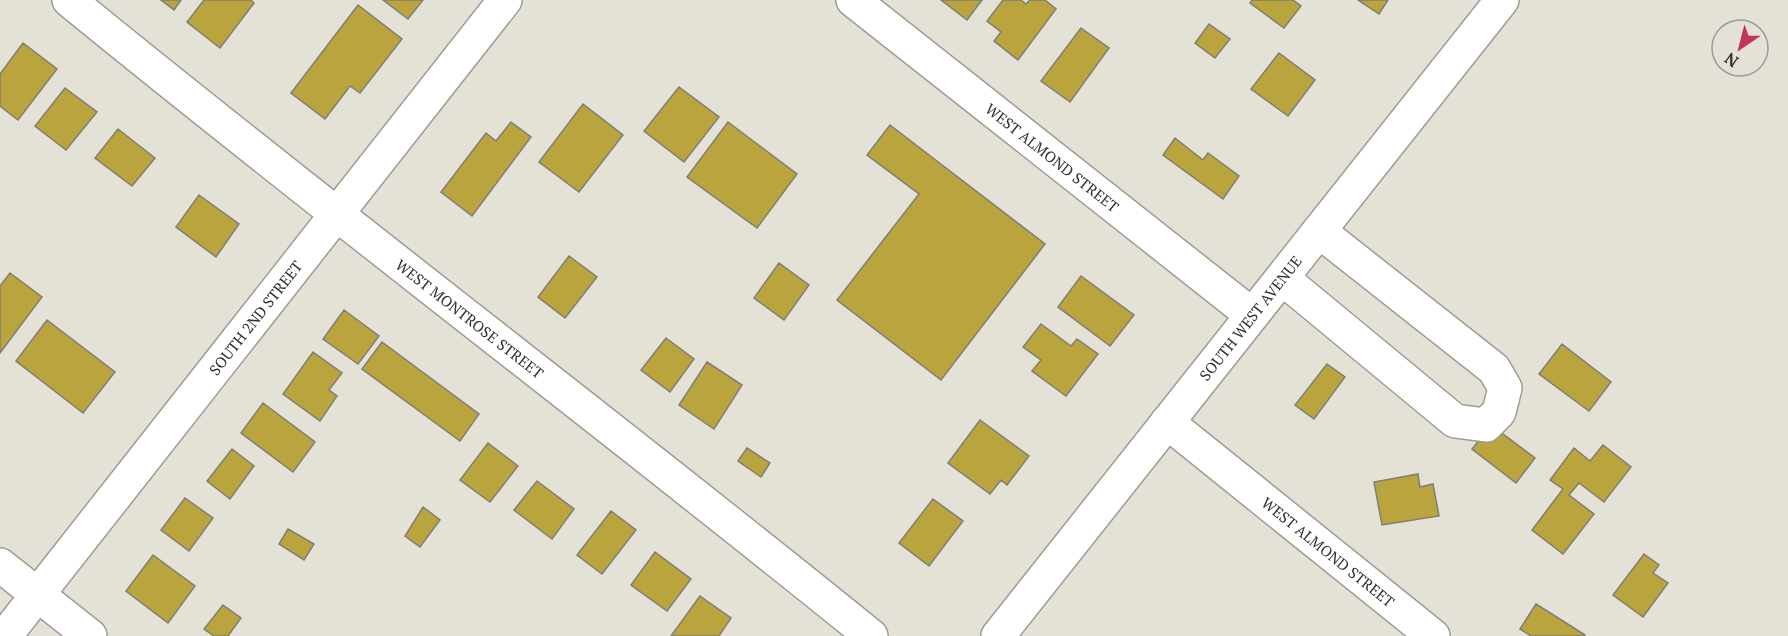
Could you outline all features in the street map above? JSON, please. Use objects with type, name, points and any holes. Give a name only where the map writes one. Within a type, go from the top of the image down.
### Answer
[{"type":"street","name":"WEST MONTROSE STREET","points":[[69,0],[871,636]]},
{"type":"street","name":"SOUTH 2ND STREET","points":[[5,636],[505,0]]},
{"type":"street","name":"WEST ALMOND STREET","points":[[853,0],[1252,315]]},
{"type":"street","name":"SOUTH WEST AVENUE","points":[[998,636],[1503,0]]},
{"type":"street","points":[[1282,278],[1455,421],[1486,425],[1499,411],[1505,388],[1494,369],[1319,231]]},
{"type":"street","name":"WEST ALMOND STREET","points":[[1167,423],[1433,636]]},
{"type":"street","points":[[0,565],[90,636]]},
{"type":"building","points":[[161,0],[181,0],[174,10]]},
{"type":"building","points":[[204,0],[251,0],[254,3],[220,48],[187,22]]},
{"type":"building","points":[[383,0],[423,0],[408,19]]},
{"type":"building","points":[[941,0],[982,0],[967,20]]},
{"type":"building","points":[[1003,0],[1021,0],[1026,4],[1030,0],[1045,0],[1056,9],[1018,60],[994,41],[1001,32],[987,21]]},
{"type":"building","points":[[1252,0],[1293,0],[1301,6],[1284,28],[1250,3]]},
{"type":"building","points":[[1358,0],[1388,0],[1379,14]]},
{"type":"building","points":[[358,5],[402,39],[360,93],[350,86],[325,119],[291,93]]},
{"type":"building","points":[[1209,24],[1230,39],[1215,58],[1195,43]]},
{"type":"building","points":[[1081,28],[1109,48],[1070,102],[1041,81]]},
{"type":"building","points":[[23,43],[57,69],[18,120],[0,106],[0,74]]},
{"type":"building","points":[[1279,53],[1315,80],[1288,116],[1251,89]]},
{"type":"building","points":[[679,87],[719,117],[684,162],[644,131]]},
{"type":"building","points":[[65,88],[97,112],[66,150],[35,126]]},
{"type":"building","points":[[583,104],[623,135],[579,192],[539,162]]},
{"type":"building","points":[[511,122],[531,137],[472,216],[441,192],[486,133],[496,141]]},
{"type":"building","points":[[728,122],[797,174],[757,228],[687,177]]},
{"type":"building","points":[[890,125],[1045,244],[941,380],[837,300],[919,194],[867,155]]},
{"type":"building","points":[[118,129],[155,158],[132,186],[95,158]]},
{"type":"building","points":[[1175,138],[1203,160],[1208,153],[1239,176],[1223,199],[1163,155]]},
{"type":"building","points":[[199,195],[239,224],[216,257],[176,227]]},
{"type":"building","points":[[569,256],[597,277],[565,318],[538,297]]},
{"type":"building","points":[[779,263],[809,285],[784,320],[754,298]]},
{"type":"building","points":[[10,273],[42,297],[0,353],[0,286]]},
{"type":"building","points":[[1081,276],[1134,315],[1110,346],[1058,307]]},
{"type":"building","points":[[344,310],[379,336],[358,364],[323,339]]},
{"type":"building","points":[[47,320],[115,372],[83,413],[16,361]]},
{"type":"building","points":[[1041,324],[1071,346],[1077,339],[1098,354],[1066,396],[1032,371],[1041,360],[1023,347]]},
{"type":"building","points":[[666,338],[694,359],[670,392],[641,370]]},
{"type":"building","points":[[382,342],[479,414],[460,441],[362,369]]},
{"type":"building","points":[[1562,344],[1611,382],[1589,411],[1539,374]]},
{"type":"building","points":[[313,352],[342,373],[329,390],[337,396],[320,421],[283,394]]},
{"type":"building","points":[[707,362],[742,385],[714,429],[679,405]]},
{"type":"building","points":[[1327,364],[1345,377],[1314,419],[1295,405]]},
{"type":"building","points":[[263,403],[315,442],[293,472],[241,433]]},
{"type":"building","points":[[980,420],[1029,456],[1007,485],[1001,480],[990,494],[948,463]]},
{"type":"building","points":[[1491,425],[1535,458],[1516,483],[1472,449]]},
{"type":"building","points":[[488,443],[518,466],[490,502],[460,480]]},
{"type":"building","points":[[1603,445],[1631,467],[1604,502],[1579,483],[1569,495],[1594,514],[1563,554],[1532,530],[1563,489],[1550,480],[1574,448],[1590,461]]},
{"type":"building","points":[[747,448],[770,463],[761,477],[738,461]]},
{"type":"building","points":[[232,449],[254,466],[230,499],[207,481]]},
{"type":"building","points":[[1418,474],[1420,487],[1433,484],[1439,516],[1382,525],[1374,482]]},
{"type":"building","points":[[537,481],[574,509],[552,539],[514,510]]},
{"type":"building","points":[[185,498],[213,518],[189,551],[161,530]]},
{"type":"building","points":[[933,499],[963,521],[929,566],[899,543]]},
{"type":"building","points":[[423,507],[440,520],[420,547],[405,536]]},
{"type":"building","points":[[611,511],[636,530],[602,574],[577,555]]},
{"type":"building","points":[[288,529],[314,544],[304,560],[279,544]]},
{"type":"building","points":[[655,552],[691,579],[667,611],[631,585]]},
{"type":"building","points":[[1644,554],[1659,565],[1653,573],[1668,583],[1643,617],[1613,595]]},
{"type":"building","points":[[153,555],[195,586],[168,623],[126,591]]},
{"type":"building","points":[[700,596],[731,618],[719,636],[671,636]]},
{"type":"building","points":[[1536,604],[1585,635],[1531,636],[1520,629]]},
{"type":"building","points":[[223,605],[241,618],[228,636],[214,636],[204,629]]}]
